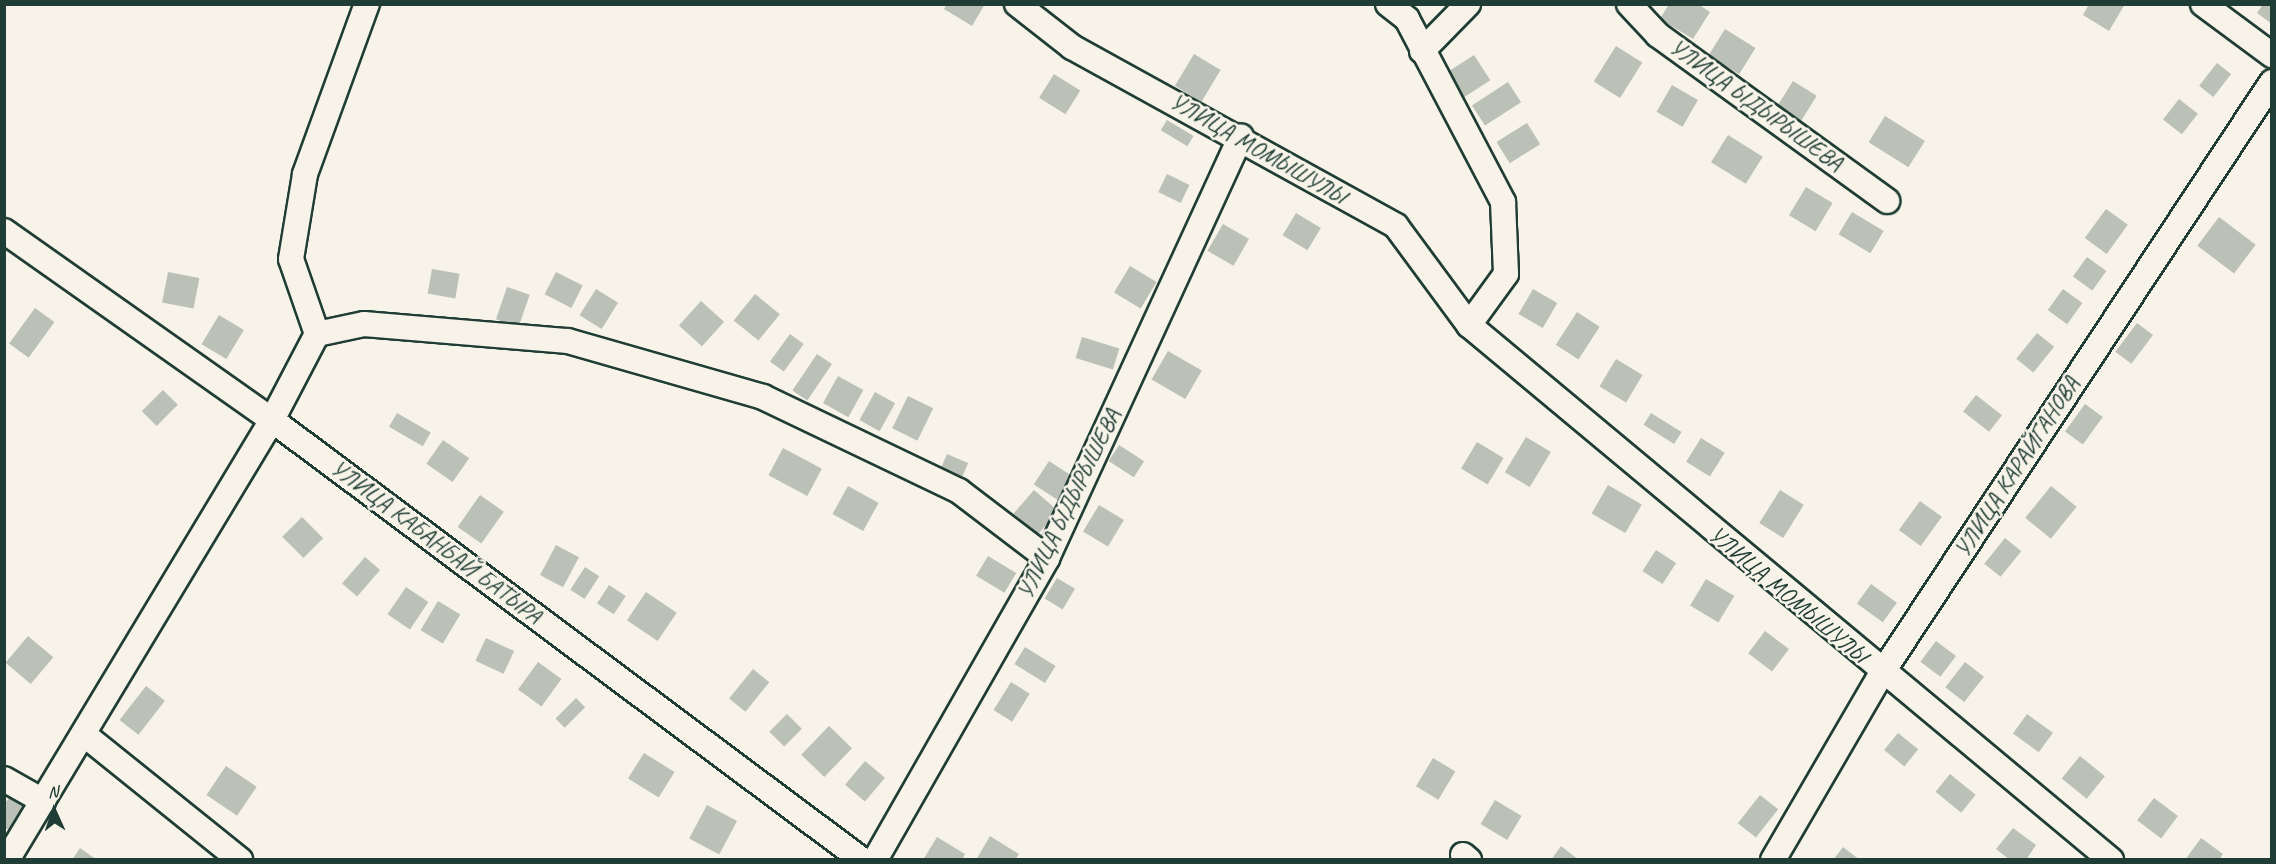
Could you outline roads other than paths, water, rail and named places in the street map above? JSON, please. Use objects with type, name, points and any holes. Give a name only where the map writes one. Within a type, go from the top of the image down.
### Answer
[{"type":"street","points":[[7,860],[86,736],[272,420],[317,334],[291,259],[305,174],[367,4]]},
{"type":"street","name":"УЛИЦА МОМЫШУЛЫ","points":[[1017,4],[1072,47],[1241,136],[1287,170],[1396,226],[1469,325],[1882,674],[2111,860]]},
{"type":"street","points":[[1388,4],[1407,19],[1503,202],[1506,274],[1469,325]]},
{"type":"street","points":[[1422,51],[1468,4]]},
{"type":"street","name":"УЛИЦА ЫДЫРЫШЕВА","points":[[1629,4],[1658,34],[1887,201]]},
{"type":"street","points":[[2203,4],[2271,55]]},
{"type":"street","name":"УЛИЦА КАРАЙГАНОВА","points":[[1773,860],[1882,674],[2271,82]]},
{"type":"street","name":"УЛИЦА ЫДЫРЫШЕВА","points":[[875,860],[1047,558],[1241,136]]},
{"type":"street","name":"УЛИЦА КАБАНБАЙ БАТЫРА","points":[[4,231],[272,420],[862,860]]},
{"type":"street","points":[[317,334],[364,324],[568,341],[763,398],[959,491],[1047,558]]},
{"type":"street","points":[[86,736],[240,860]]},
{"type":"street","points":[[4,779],[43,801]]}]
